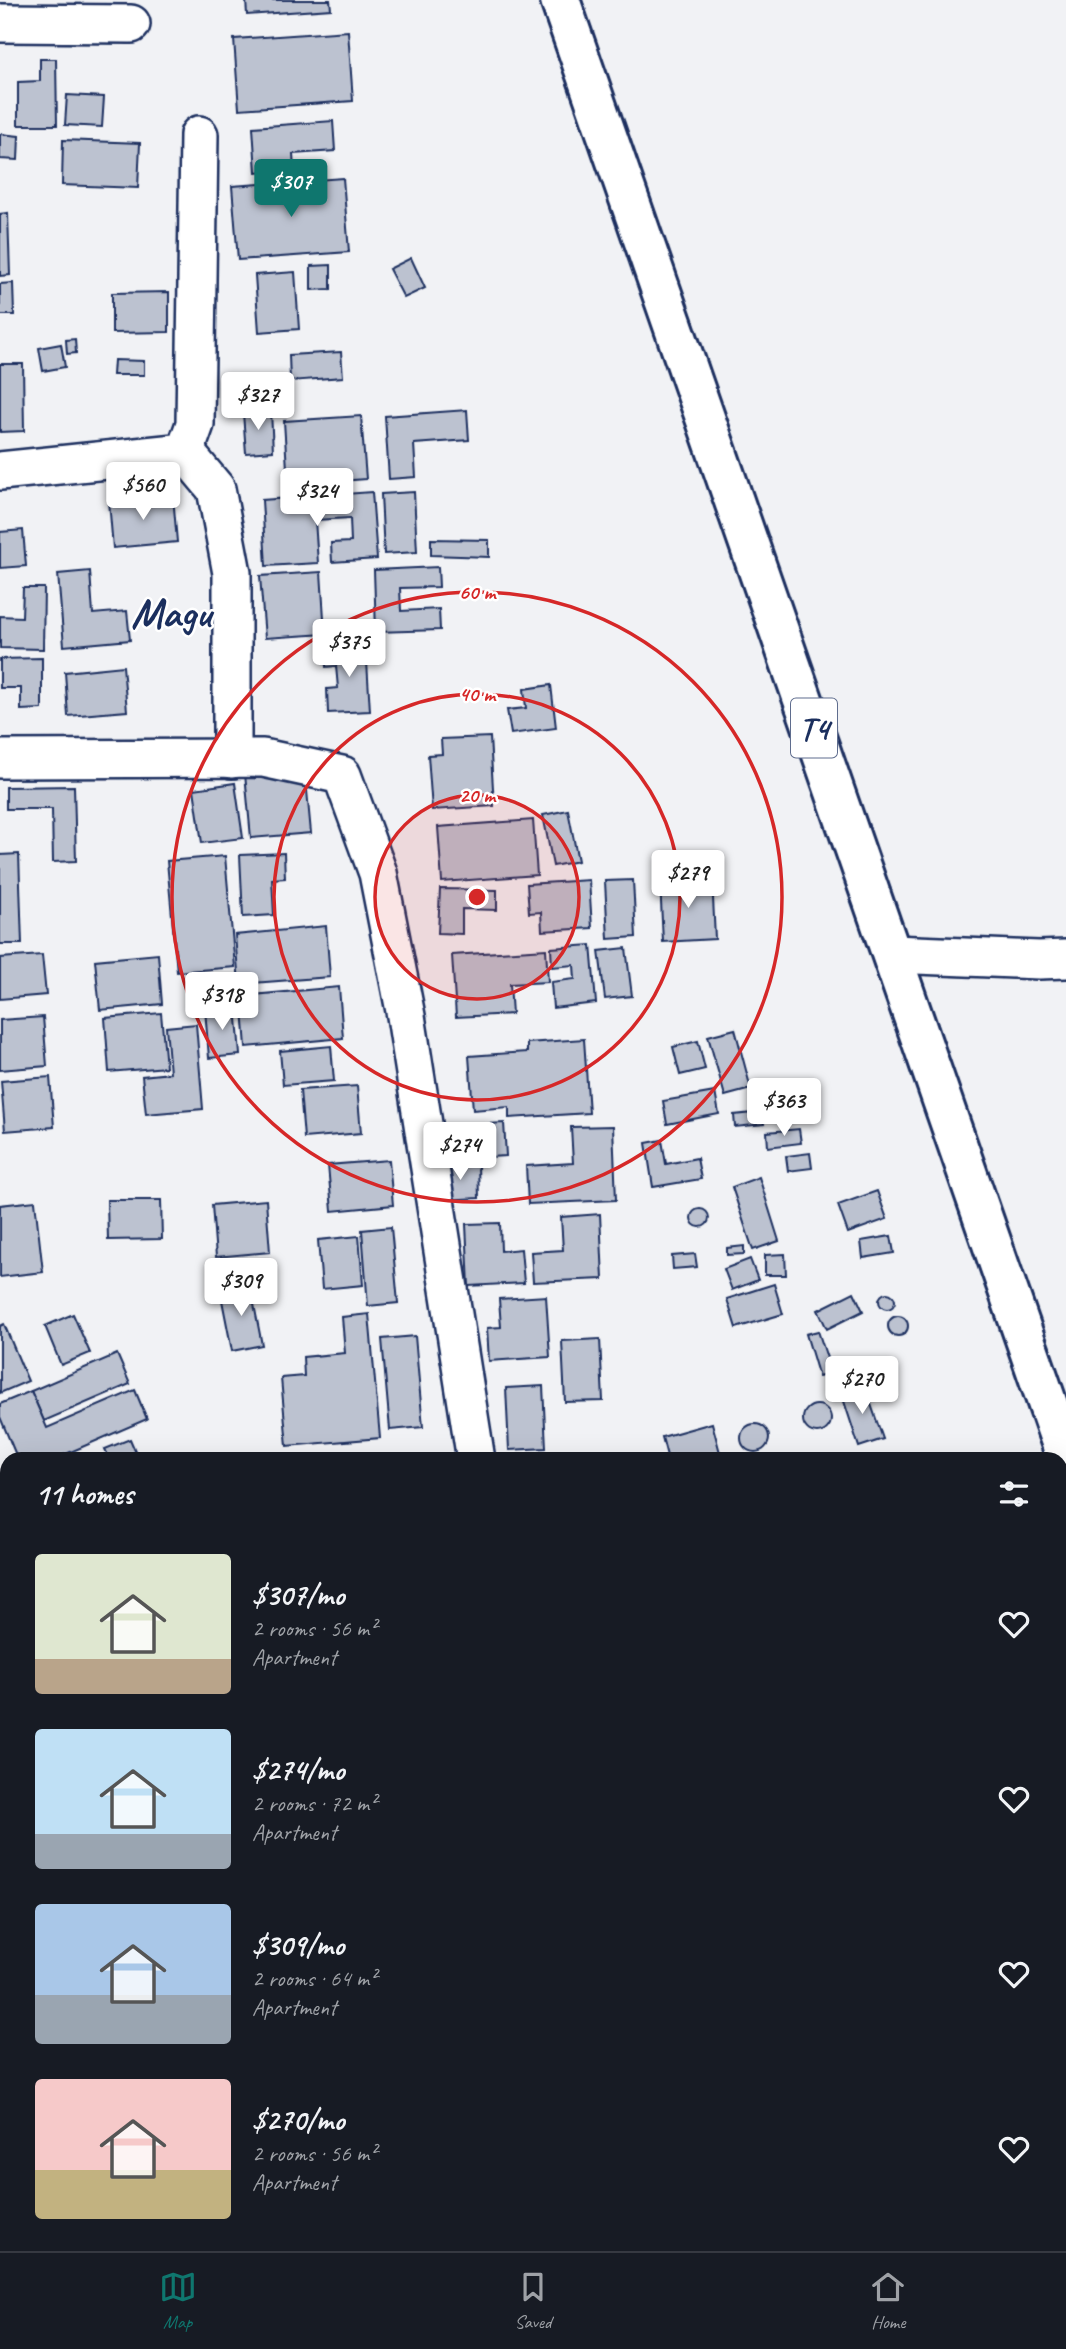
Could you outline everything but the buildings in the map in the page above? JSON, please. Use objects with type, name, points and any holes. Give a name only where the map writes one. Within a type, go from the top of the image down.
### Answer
[{"type":"main road","name":"T4","points":[[560,0],[1064,1452]]},
{"type":"street","points":[[0,23],[131,24]]},
{"type":"street","points":[[185,452],[195,424],[200,135]]},
{"type":"street","points":[[0,471],[185,452]]},
{"type":"street","points":[[185,452],[216,489],[232,573],[232,758]]},
{"type":"street","points":[[0,760],[263,758],[342,775],[378,873],[406,1016],[475,1452]]},
{"type":"street","points":[[892,954],[1066,959]]},
{"type":"district","name":"Magu","points":[[171,612]]}]
